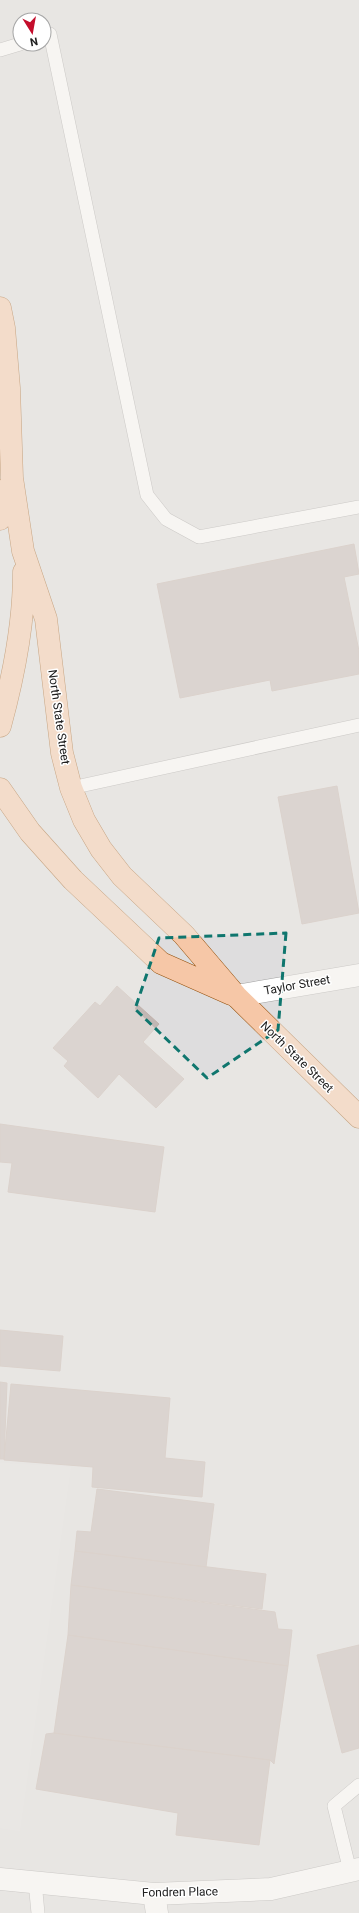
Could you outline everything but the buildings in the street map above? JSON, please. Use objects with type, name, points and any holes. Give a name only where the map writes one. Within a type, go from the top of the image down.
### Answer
[{"type":"main road","name":"North State Street","points":[[0,308],[4,328],[9,388],[12,478],[24,551],[46,619],[62,753],[71,788],[84,820],[101,849],[122,876],[184,935],[236,996],[359,1117]]},
{"type":"main road","name":"North State Street","points":[[0,519],[12,478]]},
{"type":"main road","points":[[0,498],[12,478]]},
{"type":"main road","points":[[0,726],[17,657],[24,600],[24,551]]},
{"type":"main road","name":"North State Street","points":[[0,789],[30,832],[73,880],[161,963],[236,996]]},
{"type":"street","name":"Taylor Street","points":[[236,996],[359,975]]},
{"type":"street","name":"Fondren Place","points":[[0,1879],[35,1882],[155,1903],[272,1889],[354,1870]]},
{"type":"lane","points":[[52,44],[147,495],[166,519],[199,536],[359,507]]},
{"type":"lane","points":[[0,50],[12,46]]},
{"type":"lane","points":[[71,788],[359,725]]},
{"type":"lane","points":[[354,1870],[334,1806],[359,1785]]},
{"type":"lane","points":[[35,1882],[38,1913]]},
{"type":"highlighted area","points":[[286,933],[278,1030],[207,1078],[135,1009],[159,938]]},
{"type":"shaded area","points":[[0,0],[359,0],[359,1913],[0,1913]]},
{"type":"shaded area","points":[[0,1463],[71,1467],[20,1831],[0,1828]]}]
